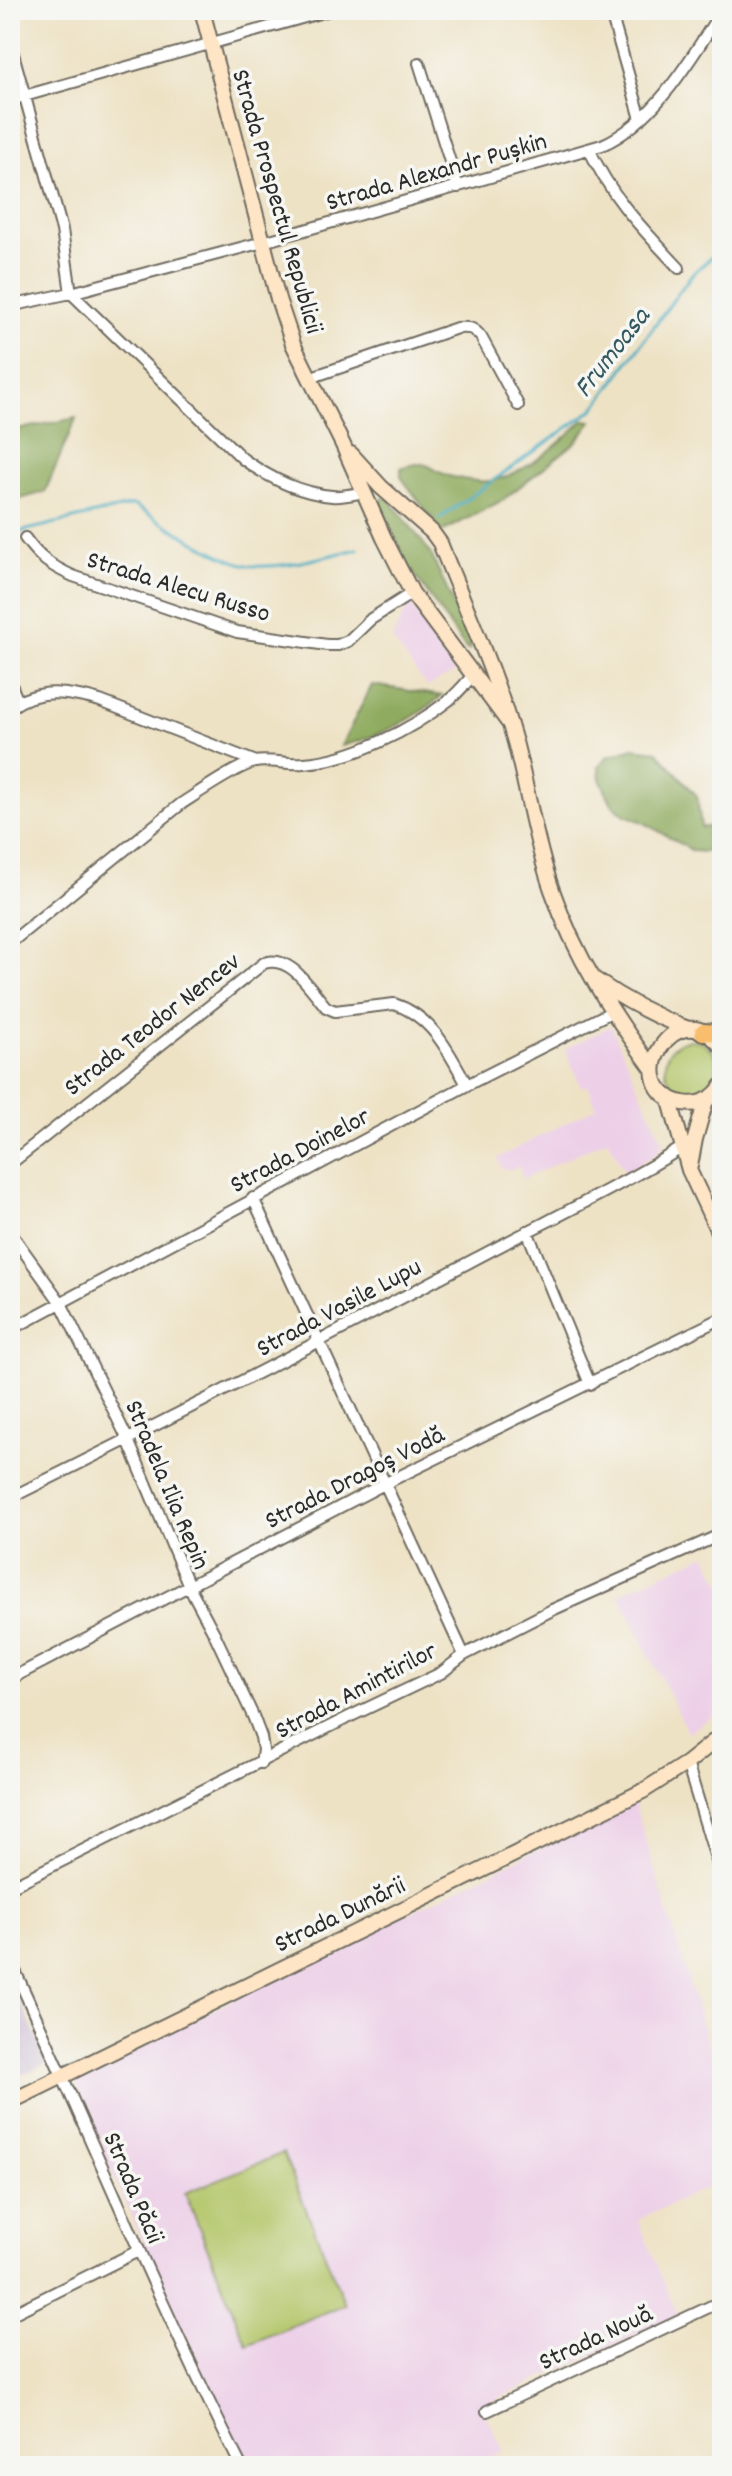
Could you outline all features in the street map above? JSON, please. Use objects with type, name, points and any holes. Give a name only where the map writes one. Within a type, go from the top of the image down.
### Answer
[{"type":"main road","name":"Strada Prospectul Republicii","points":[[202,10],[285,324],[412,593],[509,723]]},
{"type":"main road","name":"Strada Prospectul Republicii","points":[[343,445],[440,543],[509,723],[552,889],[574,945],[611,1012],[653,1069],[658,1085],[669,1097]]},
{"type":"main road","points":[[366,498],[387,492]]},
{"type":"main road","points":[[457,653],[475,655],[480,643]]},
{"type":"main road","name":"Strada Prospectul Republicii","points":[[590,976],[657,1018],[714,1038],[722,1047]]},
{"type":"main road","points":[[653,1069],[654,1057],[663,1042],[677,1032],[696,1030],[722,1033]]},
{"type":"main road","points":[[669,1097],[690,1104],[706,1100],[722,1086]]},
{"type":"main road","points":[[669,1097],[689,1170],[722,1240]]},
{"type":"main road","points":[[689,1170],[706,1100]]},
{"type":"main road","name":"Strada Dunării","points":[[10,2102],[643,1791],[687,1763],[722,1735]]},
{"type":"street","points":[[10,100],[330,10]]},
{"type":"street","points":[[610,10],[641,119]]},
{"type":"street","name":"Strada Alexandr Pușkin","points":[[10,306],[263,242],[617,139],[641,119],[690,60],[722,10]]},
{"type":"street","points":[[10,43],[62,230],[71,293],[243,459],[264,475],[308,492],[366,498]]},
{"type":"street","points":[[419,63],[458,187]]},
{"type":"street","points":[[589,149],[603,180],[627,212],[679,268]]},
{"type":"street","points":[[309,378],[457,328],[468,327],[481,337],[518,405]]},
{"type":"street","name":"Strada Alecu Russo","points":[[25,538],[40,558],[73,576],[237,632],[288,641],[338,645],[348,641],[371,619],[412,593]]},
{"type":"street","points":[[10,682],[14,705],[41,693],[74,694],[100,701],[256,762],[305,763],[329,759],[367,746],[424,718],[451,699],[474,674]]},
{"type":"street","points":[[10,943],[181,804],[256,762]]},
{"type":"street","name":"Strada Teodor Nencev","points":[[10,1164],[171,1035],[270,961],[286,964],[326,1007],[335,1011],[401,1006],[438,1034],[467,1085]]},
{"type":"street","name":"Strada Doinelor","points":[[10,1330],[253,1198],[611,1012]]},
{"type":"street","name":"Strada Vasile Lupu","points":[[10,1498],[319,1342],[636,1176],[683,1147]]},
{"type":"street","points":[[253,1198],[464,1655]]},
{"type":"street","points":[[527,1231],[590,1384]]},
{"type":"street","name":"Stradela Ilia Repin","points":[[10,1232],[61,1303],[128,1440],[189,1586],[253,1716],[261,1737],[261,1763]]},
{"type":"street","name":"Strada Dragoș Vodă","points":[[10,1679],[384,1484],[722,1318]]},
{"type":"street","name":"Strada Amintirilor","points":[[10,1887],[441,1673],[464,1655],[552,1610],[722,1534]]},
{"type":"street","points":[[687,1763],[722,1878]]},
{"type":"street","name":"Strada Păcii","points":[[10,1960],[63,2074],[138,2251],[241,2466]]},
{"type":"street","points":[[10,2315],[138,2251]]},
{"type":"street","name":"Strada Nouă","points":[[487,2411],[722,2301]]},
{"type":"shaded area","points":[[409,603],[459,670],[427,687],[392,639]]},
{"type":"shaded area","points":[[611,1026],[664,1144],[653,1156],[625,1172],[608,1139],[524,1179],[519,1166],[509,1170],[501,1168],[498,1158],[596,1107],[588,1085],[581,1087],[565,1049]]},
{"type":"shaded area","points":[[706,1554],[722,1585],[722,1701],[710,1718],[688,1733],[619,1594]]},
{"type":"shaded area","points":[[634,1802],[722,2090],[722,2180],[638,2220],[678,2316],[481,2406],[504,2452],[469,2466],[249,2466],[208,2385],[83,2109],[75,2078]]},
{"type":"shaded area","points":[[10,1979],[48,2063],[10,2080]]},
{"type":"green space","points":[[76,418],[45,492],[10,502],[10,431]]},
{"type":"green space","points":[[584,420],[592,421],[575,443],[503,500],[442,532],[401,477],[401,468],[424,464],[453,477],[486,481],[503,478],[541,457]]},
{"type":"green space","points":[[382,498],[389,499],[430,552],[467,634],[471,645],[469,650],[407,564],[380,505]]},
{"type":"green space","points":[[372,685],[442,696],[394,727],[341,746]]},
{"type":"green space","points":[[633,748],[657,751],[697,796],[701,827],[712,825],[722,810],[722,849],[693,851],[625,815],[612,804],[600,779],[599,766],[608,756]]},
{"type":"green space","points":[[691,1040],[710,1047],[717,1066],[710,1085],[691,1092],[672,1085],[665,1066],[672,1047]]},
{"type":"green space","points":[[283,2153],[345,2304],[247,2345],[185,2193]]},
{"type":"waterway","name":"Frumoasa","points":[[439,519],[594,409],[692,274],[722,250]]},
{"type":"waterway","name":"Frumoasa","points":[[10,534],[133,505],[210,550],[254,566],[293,563],[358,549]]}]
